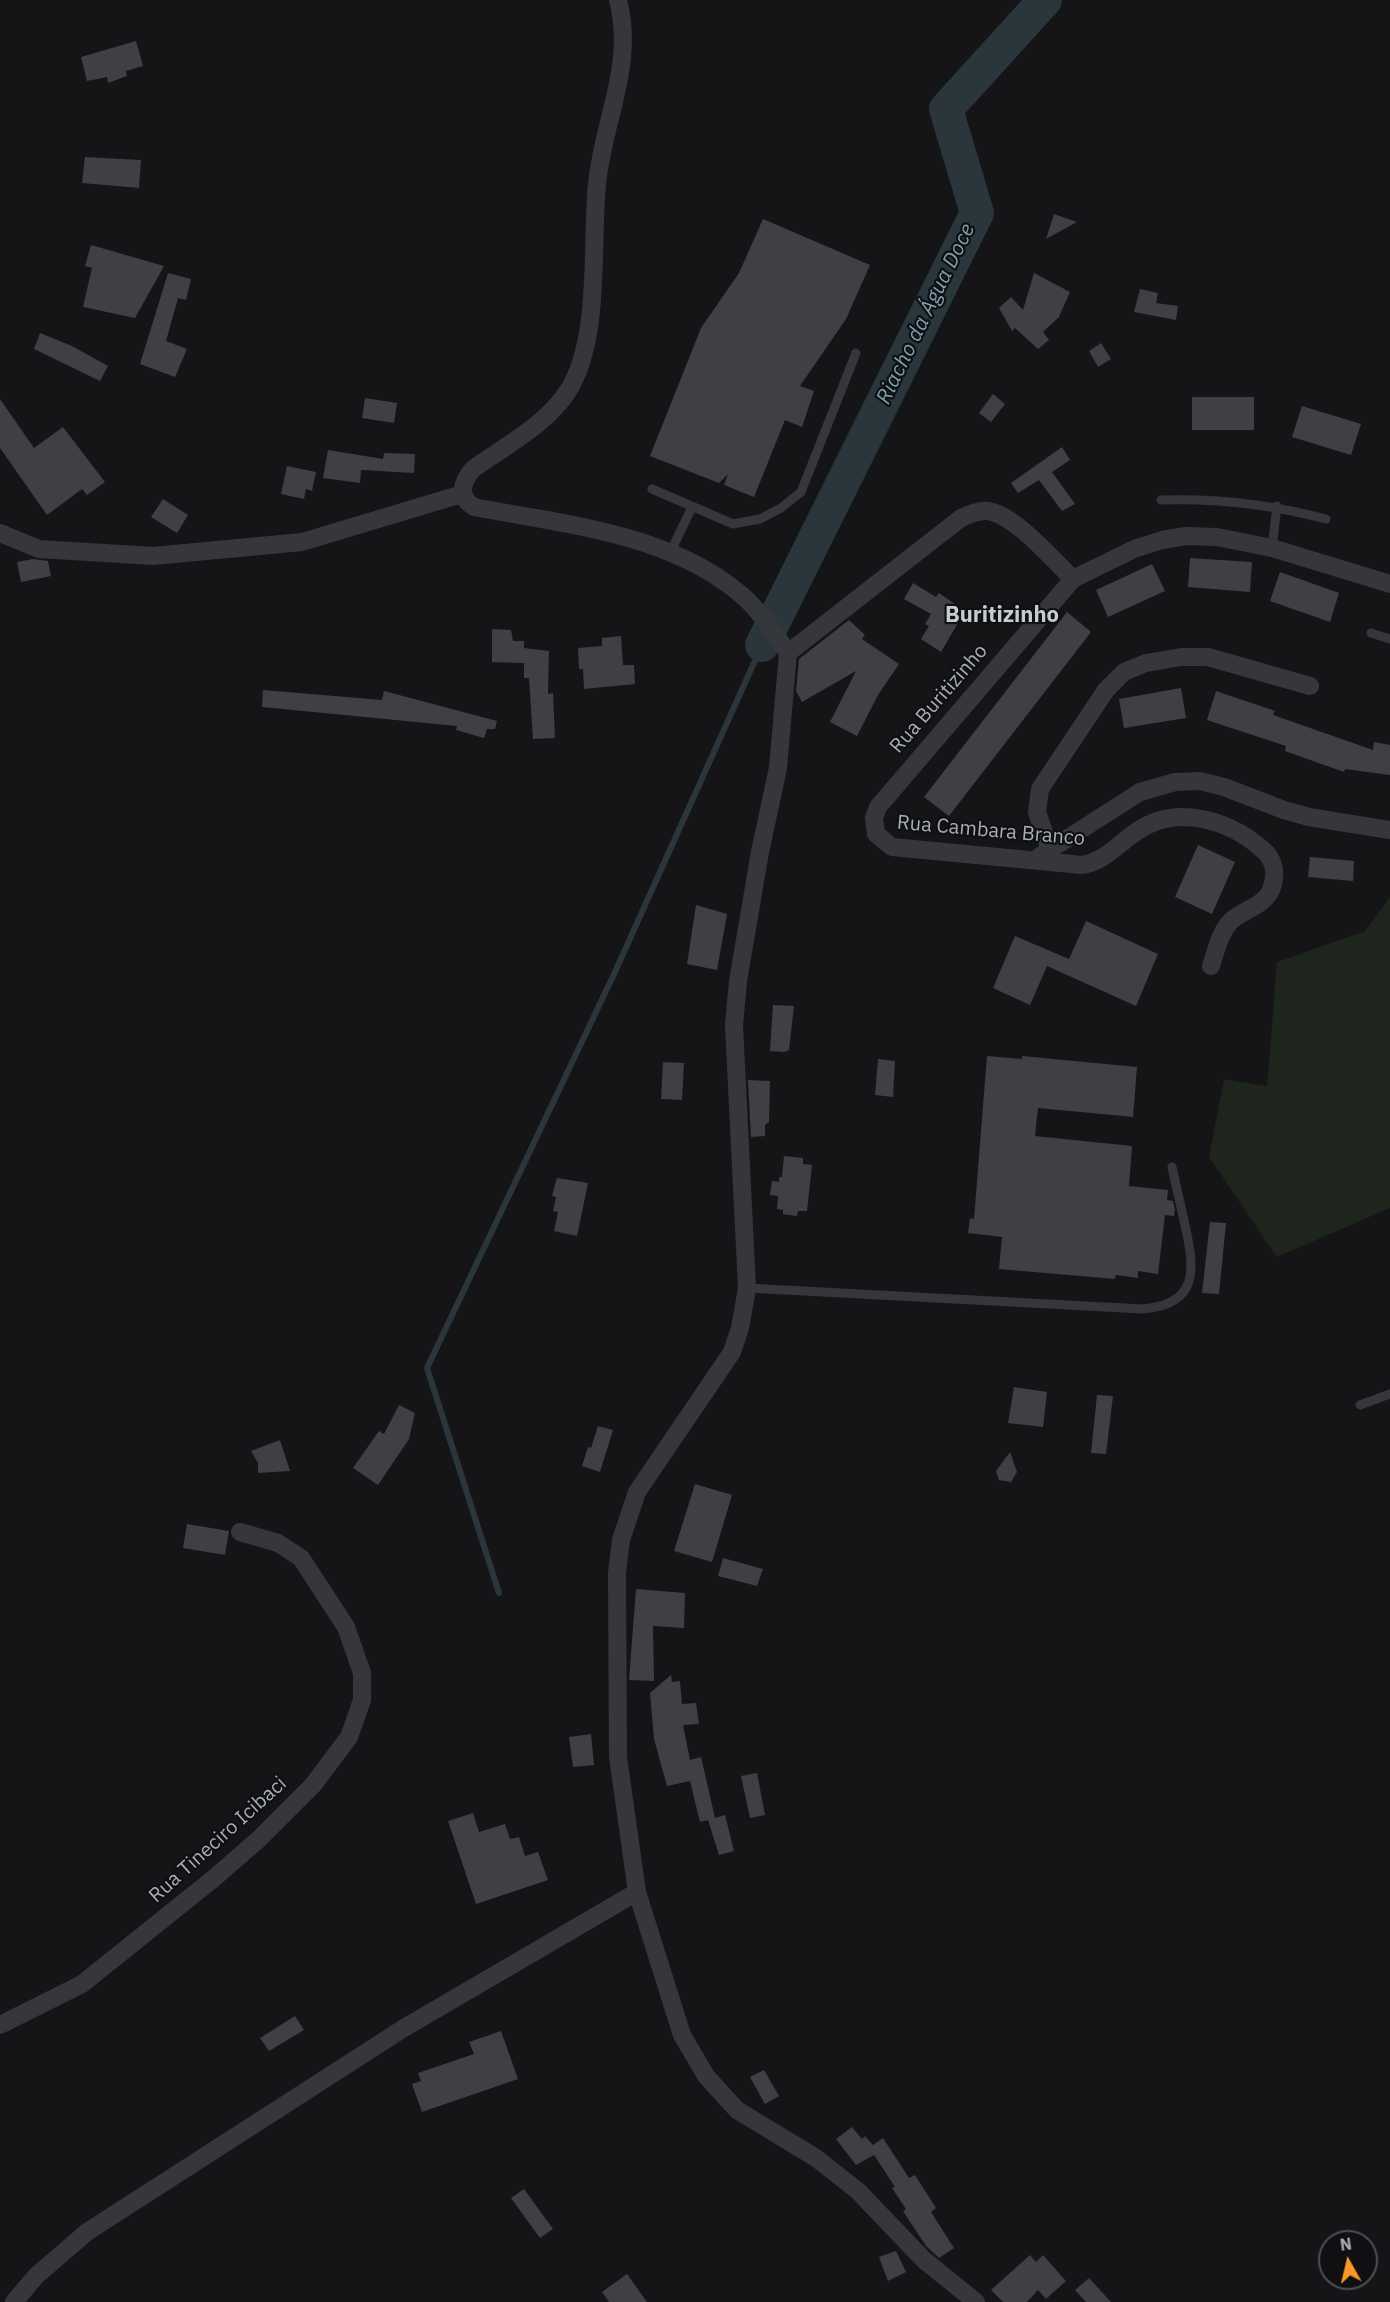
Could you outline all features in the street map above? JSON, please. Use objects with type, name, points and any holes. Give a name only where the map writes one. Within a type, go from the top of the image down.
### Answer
[{"type":"street","points":[[618,0],[623,29],[622,60],[616,101],[597,183],[589,328],[582,361],[568,391],[556,406],[542,421],[473,469],[465,478],[462,494],[466,502],[474,507],[608,533],[671,551],[694,563],[745,598],[788,653],[778,768],[760,852],[738,981],[734,1025],[747,1288],[740,1328],[732,1352],[637,1492],[621,1540],[616,1573],[618,1757],[638,1893],[682,2035],[706,2076],[737,2110],[816,2158],[858,2191],[924,2260],[976,2302]]},
{"type":"street","points":[[0,533],[39,549],[153,556],[302,542],[462,494]]},
{"type":"street","points":[[788,653],[961,518],[974,513],[986,511],[1010,520],[1073,579]]},
{"type":"street","name":"Rua Buritizinho","points":[[876,834],[874,818],[887,794],[1073,579],[1134,549],[1162,540],[1186,536],[1217,537],[1272,548],[1390,584]]},
{"type":"street","points":[[1310,686],[1208,657],[1181,657],[1146,663],[1124,672],[1106,690],[1041,789],[1037,812],[1043,854],[1140,792],[1175,782],[1200,782],[1216,785],[1300,815],[1335,823],[1390,830]]},
{"type":"street","name":"Rua Cambara Branco","points":[[876,834],[885,844],[903,850],[1043,854],[1082,865],[1095,863],[1148,824],[1178,816],[1215,822],[1251,841],[1272,860],[1274,879],[1270,893],[1258,904],[1232,920],[1224,930],[1210,966]]},
{"type":"street","name":"Rua Tineciro Icibaci","points":[[0,2025],[82,1984],[213,1879],[259,1839],[313,1785],[349,1737],[362,1700],[362,1673],[346,1627],[301,1558],[278,1543],[240,1532]]},
{"type":"street","points":[[14,2302],[36,2276],[87,2232],[404,2028],[638,1893]]},
{"type":"lane","points":[[652,489],[691,508],[733,524],[760,519],[781,508],[801,492],[855,354]]},
{"type":"lane","points":[[1161,500],[1209,498],[1277,506],[1326,519]]},
{"type":"lane","points":[[1272,548],[1277,506]]},
{"type":"lane","points":[[671,551],[691,508]]},
{"type":"lane","points":[[1371,633],[1390,639]]},
{"type":"lane","points":[[747,1288],[1143,1309],[1169,1305],[1186,1290],[1192,1264],[1172,1167]]},
{"type":"lane","points":[[1360,1405],[1390,1394]]},
{"type":"shaded area","points":[[1390,897],[1390,1208],[1277,1257],[1209,1157],[1224,1079],[1267,1086],[1277,962],[1365,931]]},
{"type":"building","points":[[136,41],[143,66],[126,71],[127,76],[108,83],[107,77],[87,81],[81,57]]},
{"type":"building","points":[[85,157],[141,160],[139,188],[82,183]]},
{"type":"building","points":[[1054,214],[1077,222],[1046,239]]},
{"type":"building","points":[[763,219],[870,265],[846,319],[800,386],[814,391],[802,427],[785,420],[754,497],[724,485],[728,474],[719,483],[650,456],[701,328],[739,273]]},
{"type":"building","points":[[91,245],[164,266],[135,318],[83,307],[92,268],[85,266]]},
{"type":"building","points":[[168,273],[191,279],[186,300],[178,298],[166,341],[187,349],[175,377],[140,364]]},
{"type":"building","points":[[1034,273],[1070,292],[1059,317],[1043,332],[1049,340],[1038,349],[1015,328],[1012,331],[999,308],[1011,297],[1023,310]]},
{"type":"building","points":[[1140,289],[1158,293],[1156,303],[1178,306],[1176,320],[1134,312]]},
{"type":"building","points":[[40,333],[72,346],[108,366],[100,381],[34,349]]},
{"type":"building","points":[[1101,343],[1111,359],[1098,367],[1089,351]]},
{"type":"building","points":[[993,394],[1005,404],[991,422],[979,413]]},
{"type":"building","points":[[1192,397],[1254,397],[1254,430],[1192,430]]},
{"type":"building","points":[[365,398],[397,403],[394,423],[362,418]]},
{"type":"building","points":[[0,399],[34,448],[63,427],[105,482],[87,495],[82,489],[47,515],[0,448]]},
{"type":"building","points":[[1302,406],[1361,424],[1351,455],[1292,437]]},
{"type":"building","points":[[1062,447],[1070,460],[1052,472],[1075,504],[1062,511],[1039,480],[1018,493],[1011,483]]},
{"type":"building","points":[[328,450],[383,459],[384,453],[415,454],[414,473],[361,470],[360,483],[323,478]]},
{"type":"building","points":[[287,466],[316,472],[312,491],[306,489],[304,499],[281,494]]},
{"type":"building","points":[[163,499],[188,515],[177,533],[151,517]]},
{"type":"building","points":[[1190,558],[1252,562],[1250,592],[1188,587]]},
{"type":"building","points":[[33,559],[48,561],[51,576],[21,582],[17,562]]},
{"type":"building","points":[[1152,564],[1165,591],[1108,617],[1096,590]]},
{"type":"building","points":[[1280,572],[1339,593],[1330,622],[1270,601]]},
{"type":"building","points":[[913,583],[936,597],[939,593],[965,611],[941,652],[921,639],[929,626],[925,624],[931,614],[904,599]]},
{"type":"building","points":[[1067,612],[1091,632],[949,816],[924,797]]},
{"type":"building","points":[[849,620],[865,635],[862,639],[899,664],[878,695],[857,736],[830,722],[856,671],[802,702],[796,691],[799,659]]},
{"type":"building","points":[[492,629],[511,630],[513,641],[524,641],[524,648],[549,651],[548,694],[553,693],[555,738],[533,739],[529,678],[524,678],[524,663],[492,662]]},
{"type":"building","points":[[621,636],[623,665],[634,665],[635,684],[584,689],[583,669],[579,669],[578,648],[602,646],[602,638]]},
{"type":"building","points":[[1181,688],[1186,718],[1124,728],[1119,699]]},
{"type":"building","points":[[263,690],[382,700],[384,691],[497,721],[495,729],[487,729],[484,738],[456,730],[457,726],[262,707]]},
{"type":"building","points":[[1216,691],[1275,711],[1273,715],[1373,750],[1374,742],[1390,745],[1390,775],[1345,769],[1344,772],[1285,751],[1286,746],[1207,720]]},
{"type":"building","points":[[1198,845],[1235,862],[1212,914],[1175,897]]},
{"type":"building","points":[[1310,857],[1354,861],[1353,881],[1308,877]]},
{"type":"building","points":[[696,905],[727,914],[717,970],[687,964]]},
{"type":"building","points":[[1086,921],[1158,954],[1136,1006],[1047,966],[1030,1005],[993,988],[1015,936],[1069,959]]},
{"type":"building","points":[[773,1005],[794,1006],[789,1050],[784,1052],[770,1051]]},
{"type":"building","points":[[987,1056],[1022,1059],[1022,1056],[1137,1067],[1133,1117],[1038,1108],[1035,1136],[1132,1146],[1129,1186],[1168,1190],[1167,1200],[1173,1201],[1175,1210],[1174,1216],[1165,1215],[1158,1274],[1138,1271],[1138,1278],[1116,1275],[1115,1279],[999,1269],[1002,1237],[968,1233],[970,1218],[974,1219]]},
{"type":"building","points":[[878,1059],[895,1061],[893,1097],[875,1095]]},
{"type":"building","points":[[663,1062],[684,1063],[682,1100],[661,1099]]},
{"type":"building","points":[[748,1080],[770,1081],[769,1122],[765,1125],[765,1136],[751,1137]]},
{"type":"building","points":[[784,1156],[803,1158],[803,1164],[812,1165],[807,1211],[798,1211],[797,1216],[783,1214],[783,1210],[777,1209],[778,1196],[770,1195],[772,1181],[779,1182],[779,1177],[782,1177]]},
{"type":"building","points":[[557,1178],[588,1183],[577,1236],[554,1231],[558,1212],[553,1211],[556,1197],[552,1196]]},
{"type":"building","points":[[1210,1222],[1226,1223],[1219,1294],[1202,1293]]},
{"type":"building","points":[[1014,1387],[1047,1392],[1043,1427],[1008,1423]]},
{"type":"building","points":[[1097,1395],[1113,1396],[1106,1454],[1091,1453]]},
{"type":"building","points":[[399,1405],[415,1413],[409,1439],[378,1485],[353,1468],[379,1431],[384,1434]]},
{"type":"building","points":[[598,1426],[613,1430],[600,1472],[582,1466]]},
{"type":"building","points":[[280,1440],[290,1471],[258,1473],[258,1463],[251,1451]]},
{"type":"building","points":[[1010,1452],[1017,1472],[1011,1482],[999,1480],[996,1471]]},
{"type":"building","points":[[695,1484],[732,1495],[712,1562],[674,1551]]},
{"type":"building","points":[[187,1524],[229,1531],[225,1555],[183,1548]]},
{"type":"building","points":[[723,1558],[763,1569],[757,1586],[718,1576]]},
{"type":"building","points":[[636,1589],[685,1593],[684,1628],[653,1626],[654,1681],[629,1680]]},
{"type":"building","points":[[671,1675],[672,1682],[680,1681],[682,1704],[696,1703],[699,1724],[683,1725],[690,1760],[701,1757],[715,1818],[725,1815],[734,1851],[719,1855],[708,1820],[700,1822],[690,1781],[667,1786],[654,1739],[650,1693]]},
{"type":"building","points":[[591,1734],[594,1765],[573,1767],[569,1737]]},
{"type":"building","points":[[757,1773],[765,1815],[750,1818],[741,1776]]},
{"type":"building","points":[[473,1813],[479,1832],[505,1824],[510,1839],[519,1837],[525,1856],[538,1852],[548,1880],[476,1904],[448,1821]]},
{"type":"building","points":[[295,2016],[304,2030],[269,2051],[260,2038]]},
{"type":"building","points":[[501,2031],[518,2079],[422,2112],[412,2084],[421,2081],[418,2073],[474,2054],[469,2042]]},
{"type":"building","points":[[764,2070],[779,2096],[765,2104],[750,2077]]},
{"type":"building","points":[[852,2127],[862,2139],[865,2136],[873,2145],[883,2138],[909,2178],[915,2175],[936,2208],[931,2212],[954,2248],[939,2258],[926,2246],[903,2211],[906,2209],[892,2188],[895,2187],[874,2155],[856,2165],[836,2139]]},
{"type":"building","points":[[524,2189],[553,2229],[540,2238],[511,2198]]},
{"type":"building","points":[[896,2251],[906,2272],[888,2281],[879,2257]]},
{"type":"building","points":[[1030,2255],[1036,2262],[1043,2255],[1066,2281],[1046,2299],[1038,2290],[1027,2302],[1003,2302],[991,2290]]},
{"type":"building","points":[[627,2274],[647,2302],[609,2302],[602,2292]]},
{"type":"building","points":[[1089,2278],[1111,2302],[1086,2302],[1075,2290]]},
{"type":"waterway","name":"Riacho da Água Doce","points":[[762,645],[977,213],[946,109],[1045,0]]},
{"type":"waterway","points":[[499,1593],[427,1368],[615,972],[762,645]]},
{"type":"district","name":"Buritizinho","points":[[1002,616]]}]
